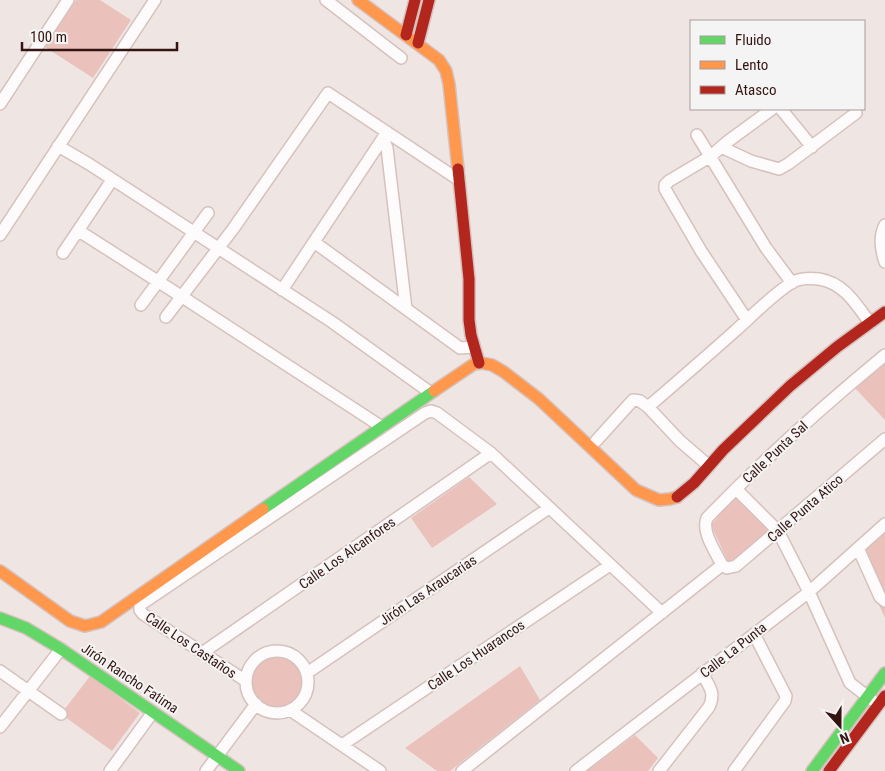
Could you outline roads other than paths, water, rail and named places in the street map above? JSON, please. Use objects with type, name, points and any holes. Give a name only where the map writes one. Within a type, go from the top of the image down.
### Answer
[{"type":"street","points":[[0,104],[68,0]]},
{"type":"street","points":[[0,235],[155,0]]},
{"type":"street","points":[[326,0],[401,58]]},
{"type":"street","points":[[358,0],[439,60],[446,71],[449,84],[469,279],[469,320],[479,363]]},
{"type":"street","points":[[406,35],[415,0]]},
{"type":"street","points":[[418,44],[429,0]]},
{"type":"street","points":[[166,317],[218,249],[328,93],[385,135],[459,180]]},
{"type":"street","points":[[747,320],[700,251],[665,189],[665,185],[711,156],[771,110]]},
{"type":"street","points":[[782,110],[812,147]]},
{"type":"street","points":[[721,147],[751,161],[780,169],[856,113]]},
{"type":"street","points":[[282,290],[385,135]]},
{"type":"street","points":[[385,135],[406,309]]},
{"type":"street","points":[[697,135],[766,248],[792,282]]},
{"type":"street","points":[[58,146],[332,322],[431,393]]},
{"type":"street","points":[[63,252],[112,180]]},
{"type":"street","points":[[141,305],[208,213]]},
{"type":"street","points":[[885,225],[882,231],[881,244],[885,262]]},
{"type":"street","points":[[78,231],[182,296],[382,427]]},
{"type":"street","points":[[314,242],[460,348],[474,347]]},
{"type":"street","points":[[648,406],[792,282],[817,279],[829,281],[841,288],[852,298],[870,323]]},
{"type":"street","points":[[0,571],[70,621],[85,626],[102,622],[431,393],[469,367],[479,363],[491,365],[503,372],[549,409],[636,490],[650,498],[663,500],[674,498],[684,492],[763,411],[812,369],[885,312]]},
{"type":"street","name":"Calle Punta Sal","points":[[722,565],[704,524],[707,518],[790,437],[885,355]]},
{"type":"street","points":[[596,441],[633,400],[640,400],[648,406],[680,441],[709,466]]},
{"type":"street","name":"Calle Los Castaños","points":[[246,681],[143,614],[140,610],[140,605],[425,413],[437,412],[491,453]]},
{"type":"street","name":"Calle Punta Atico","points":[[722,565],[727,568],[736,566],[885,439]]},
{"type":"street","points":[[491,453],[662,613]]},
{"type":"street","name":"Calle Los Alcanfores","points":[[202,653],[491,453]]},
{"type":"street","points":[[736,489],[778,531],[809,592],[850,683],[868,697],[882,700],[829,771]]},
{"type":"street","name":"Jirón Las Araucarias","points":[[307,673],[549,508]]},
{"type":"street","name":"Calle La Punta","points":[[576,771],[809,592],[885,524]]},
{"type":"street","points":[[858,548],[880,587],[880,598],[885,601]]},
{"type":"street","name":"Calle Los Huarancos","points":[[342,745],[610,564]]},
{"type":"street","points":[[462,771],[722,565]]},
{"type":"street","name":"Jirón Rancho Fatima","points":[[0,618],[26,628],[61,649],[239,771]]},
{"type":"street","points":[[734,771],[785,701],[786,696],[754,634]]},
{"type":"street","points":[[0,727],[61,649]]},
{"type":"street","points":[[278,651],[292,654],[302,663],[307,673],[308,683],[305,696],[290,710],[277,713],[270,712],[256,704],[249,695],[246,681],[250,668],[259,657],[272,652],[278,651]]},
{"type":"street","points":[[0,671],[61,714]]},
{"type":"street","points":[[812,771],[885,673]]},
{"type":"street","points":[[659,771],[709,707],[713,692],[702,674]]},
{"type":"street","points":[[206,771],[256,704]]},
{"type":"street","points":[[290,710],[380,771]]},
{"type":"street","points":[[110,771],[153,712]]}]
